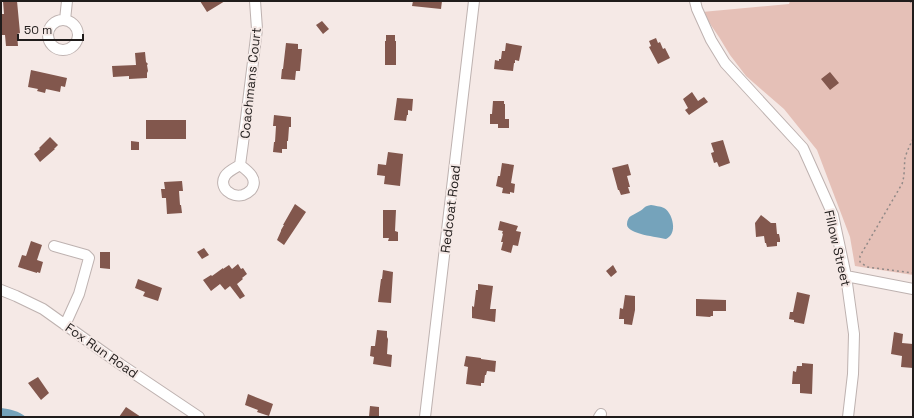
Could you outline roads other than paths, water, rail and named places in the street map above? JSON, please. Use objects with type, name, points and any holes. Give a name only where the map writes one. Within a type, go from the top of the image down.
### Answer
[{"type":"street","points":[[64,20],[66,1]]},
{"type":"street","name":"Coachmans Court","points":[[240,165],[256,29],[255,1]]},
{"type":"street","name":"Redcoat Road","points":[[425,417],[474,1]]},
{"type":"street","name":"Fillow Street","points":[[695,1],[711,40],[725,63],[803,148],[833,215],[846,276],[854,334],[853,374],[848,417]]},
{"type":"street","points":[[54,246],[86,255],[89,258],[79,294],[65,325]]},
{"type":"street","points":[[846,276],[913,289]]},
{"type":"street","name":"Fox Run Road","points":[[1,290],[43,309],[120,364],[199,417]]},
{"type":"water","points":[[651,205],[664,208],[670,214],[673,228],[672,233],[666,239],[637,233],[628,227],[627,223],[630,217]]},
{"type":"water","points":[[1,408],[20,413],[26,417],[1,417]]}]
